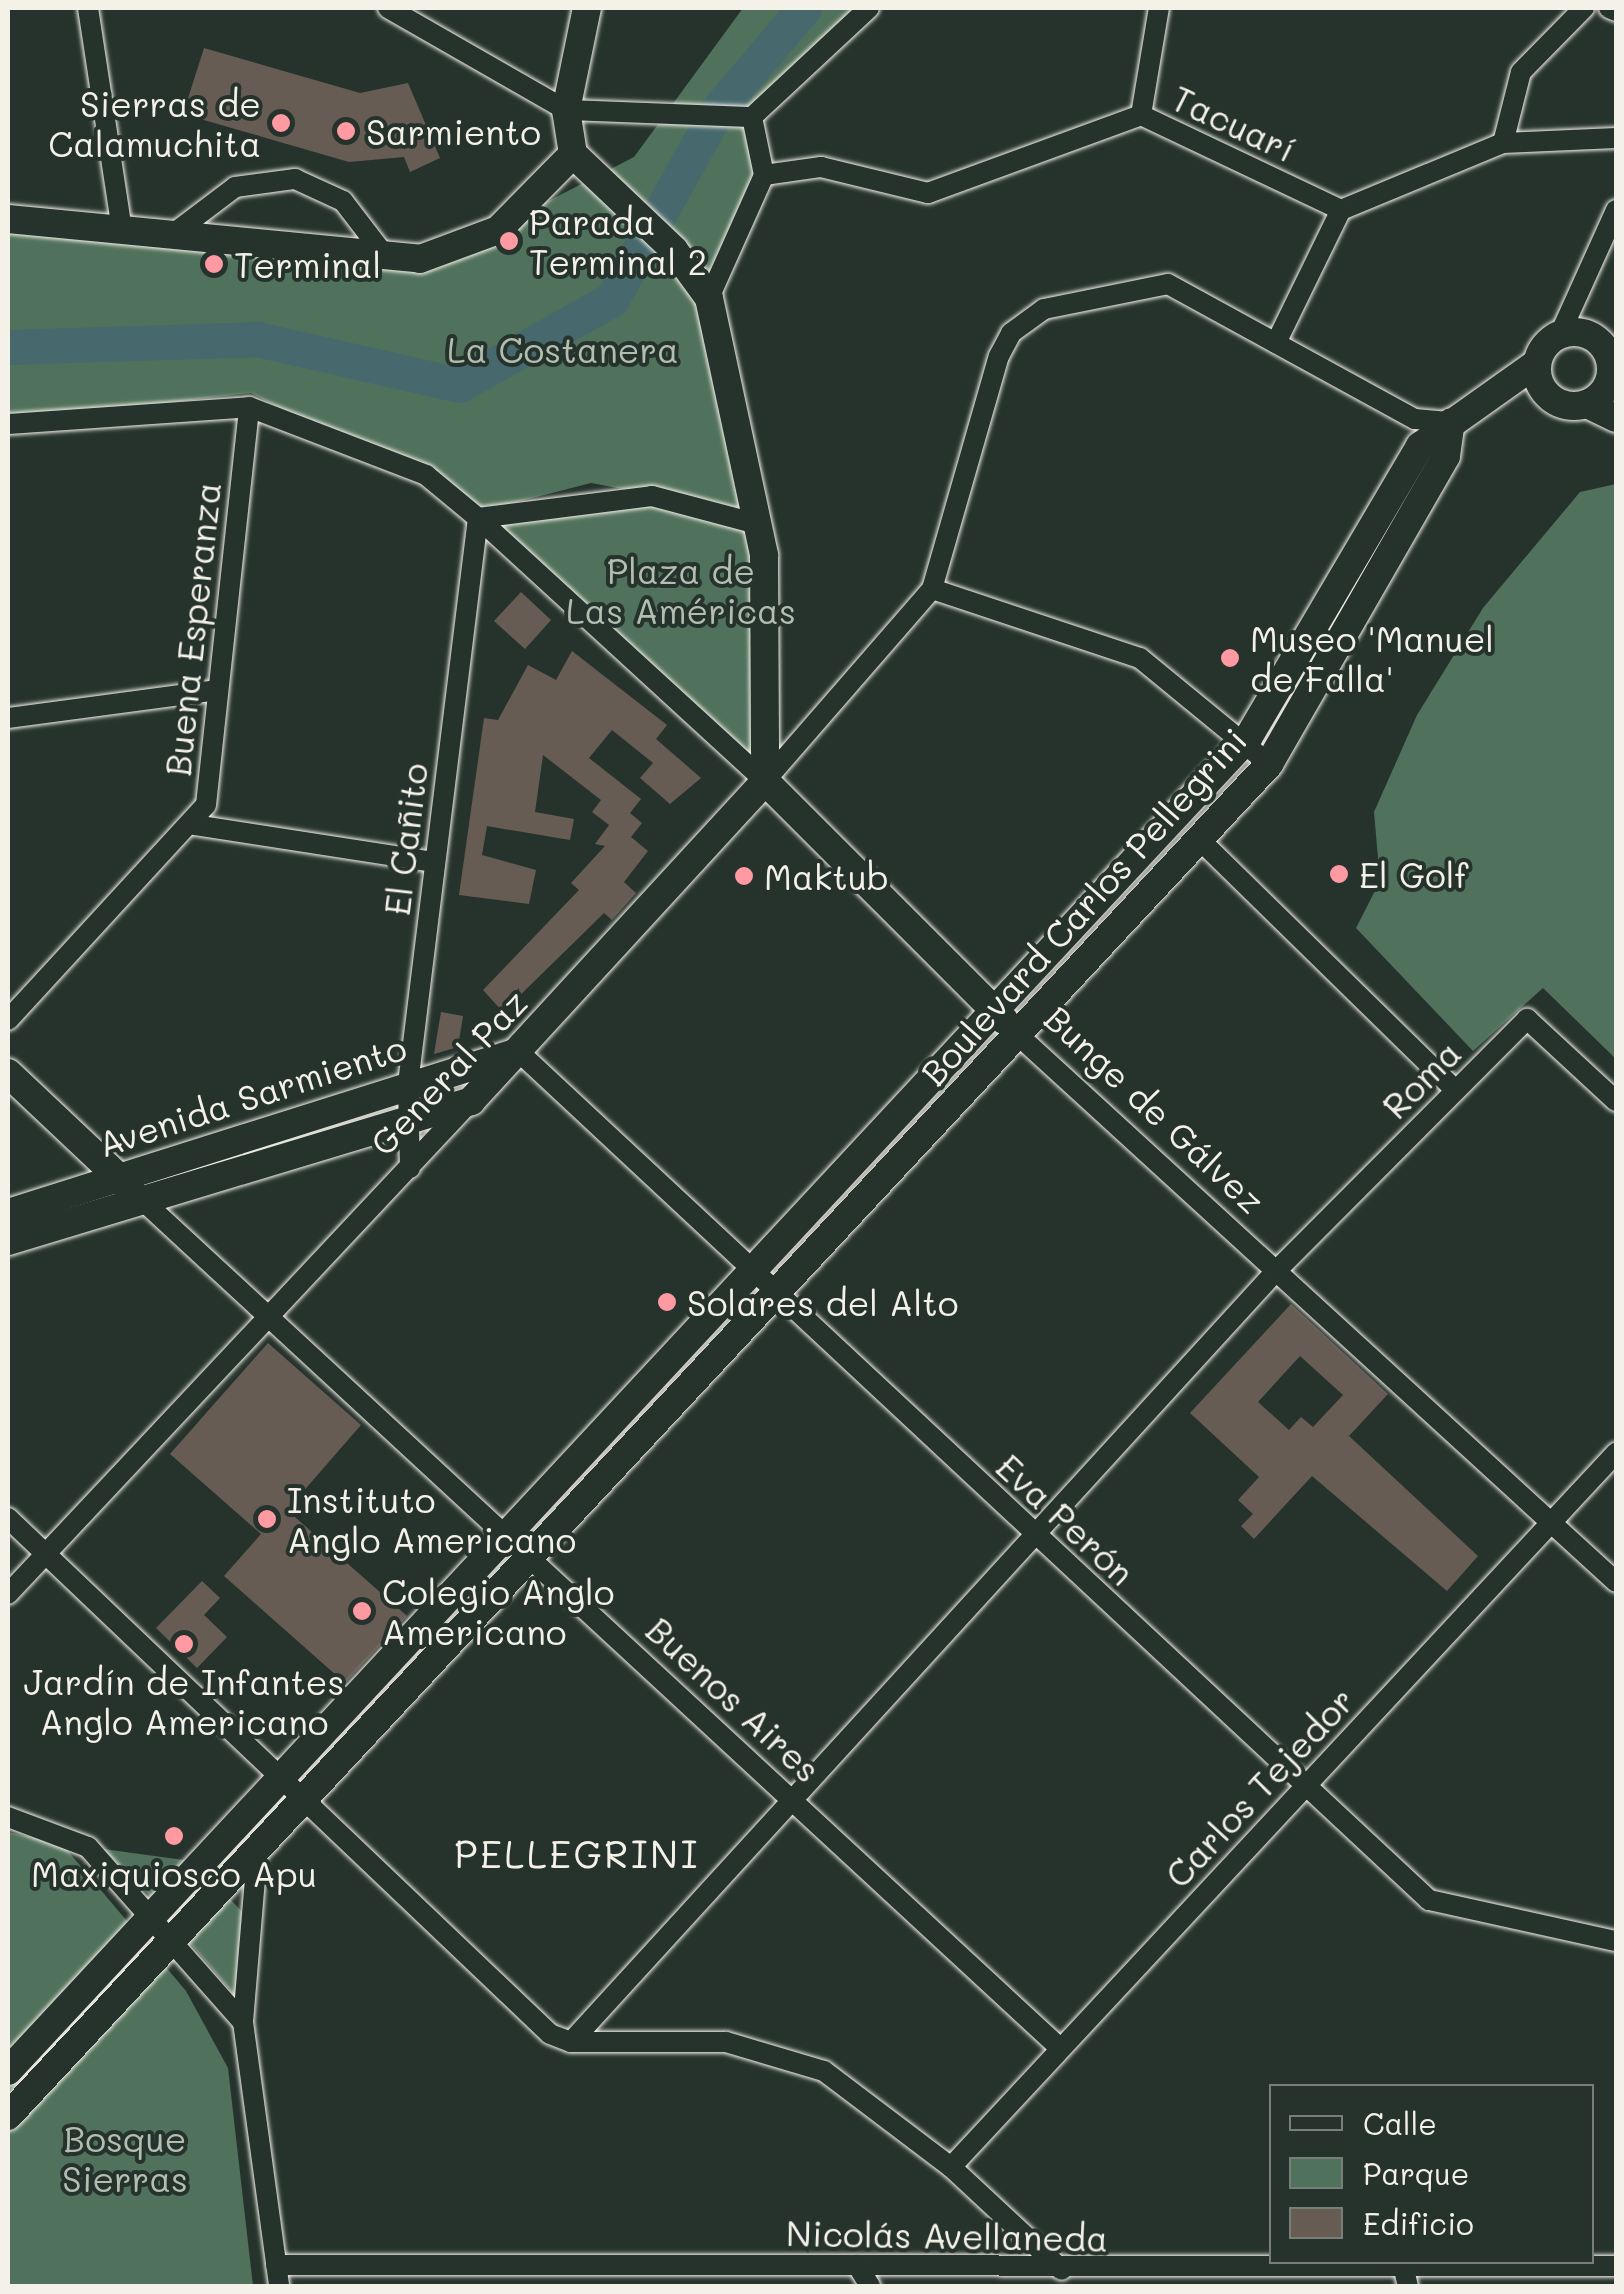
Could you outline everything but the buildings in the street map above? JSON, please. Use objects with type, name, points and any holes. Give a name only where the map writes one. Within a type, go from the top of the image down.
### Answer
[{"type":"street","points":[[88,8],[122,231]]},
{"type":"street","points":[[388,8],[566,110],[752,117],[869,8]]},
{"type":"street","points":[[587,8],[566,110],[573,154],[605,190],[674,250],[709,298],[757,524],[765,781]]},
{"type":"street","points":[[1141,115],[1159,8]]},
{"type":"street","points":[[1502,143],[1520,72],[1584,8]]},
{"type":"street","points":[[1609,8],[1616,11]]},
{"type":"street","name":"Tacuarí","points":[[764,175],[821,167],[928,193],[1141,115],[1341,210]]},
{"type":"street","points":[[709,298],[764,175],[752,117]]},
{"type":"street","points":[[1276,343],[1341,210],[1502,143],[1616,138]]},
{"type":"street","points":[[8,218],[168,237],[420,259],[498,230],[573,154]]},
{"type":"street","points":[[168,237],[234,186],[295,179],[342,202],[386,257]]},
{"type":"street","points":[[1451,422],[1537,363],[1560,334],[1616,210]]},
{"type":"street","points":[[1268,764],[1248,738],[1140,658],[932,589],[999,356],[1011,333],[1044,309],[1122,286],[1168,284],[1415,419],[1451,422],[1550,398],[1588,404],[1616,418]]},
{"type":"street","points":[[1560,334],[1593,336],[1614,372],[1588,404]]},
{"type":"street","points":[[1537,363],[1550,398]]},
{"type":"street","points":[[8,424],[249,407]]},
{"type":"street","name":"Bunge de Gálvez","points":[[249,407],[426,475],[478,518],[765,781],[1018,1034],[1616,1582]]},
{"type":"street","name":"Buena Esperanza","points":[[8,1020],[194,825],[206,805],[249,407]]},
{"type":"street","name":"Boulevard Carlos Pellegrini","points":[[8,2072],[284,1780],[1248,738],[1420,446],[1451,422]]},
{"type":"street","name":"Boulevard Carlos Pellegrini","points":[[8,2116],[308,1804],[1018,1034],[1202,842],[1268,764],[1446,456],[1451,422]]},
{"type":"street","points":[[478,518],[652,496],[757,524]]},
{"type":"street","name":"El Cañito","points":[[410,1168],[408,1084],[478,518]]},
{"type":"street","name":"General Paz","points":[[8,1594],[519,1052],[765,781],[932,589]]},
{"type":"street","points":[[8,718],[218,690]]},
{"type":"street","points":[[194,825],[434,862]]},
{"type":"street","points":[[1202,842],[1456,1090]]},
{"type":"street","name":"Roma","points":[[571,2042],[1276,1271],[1527,1019],[1616,1101]]},
{"type":"street","name":"Avenida Sarmiento","points":[[8,1213],[519,1052]]},
{"type":"street","name":"Eva Perón","points":[[519,1052],[1302,1787],[1429,1900],[1616,1940]]},
{"type":"street","points":[[8,1072],[140,1198]]},
{"type":"street","name":"Avenida Sarmiento","points":[[8,1242],[408,1116],[472,1101]]},
{"type":"street","name":"Buenos Aires","points":[[140,1198],[272,1314],[1060,2048]]},
{"type":"street","name":"Carlos Tejedor","points":[[951,2168],[1616,1453]]},
{"type":"street","points":[[8,1518],[550,2034],[571,2042],[726,2042],[824,2071],[951,2168],[1062,2270]]},
{"type":"street","points":[[8,1817],[88,1847],[178,1940],[243,2022]]},
{"type":"street","points":[[256,1855],[243,2022],[277,2276]]},
{"type":"street","points":[[857,2265],[870,2286]]},
{"type":"street","name":"Nicolás Avellaneda","points":[[277,2276],[857,2265],[1405,2276],[1616,2266]]},
{"type":"green space","name":"La Costanera","points":[[743,8],[872,8],[752,117],[762,174],[699,307],[757,524],[765,781],[478,518],[650,494],[591,483],[481,511],[251,393],[8,421],[8,228],[432,261],[634,157]]},
{"type":"green space","points":[[1616,484],[1616,1059],[1543,988],[1473,1051],[1356,928],[1380,881],[1374,812],[1417,715],[1483,608],[1580,492]]},
{"type":"green space","points":[[280,1789],[296,1804],[217,1885],[245,1915],[239,2000],[164,1913]]},
{"type":"green space","name":"Bosque Sierras","points":[[8,1832],[62,1844],[186,1991],[228,2068],[253,2286],[8,2286]]},
{"type":"green space","points":[[103,1849],[199,1862],[159,1905]]},
{"type":"waterway","points":[[8,347],[257,339],[459,385],[612,299],[716,112],[804,8]]},
{"type":"place","name":"Sierras de Calamuchita","points":[[281,123]]},
{"type":"place","name":"Sarmiento","points":[[346,131]]},
{"type":"place","name":"Parada Terminal 2","points":[[509,241]]},
{"type":"place","name":"Terminal","points":[[214,264]]},
{"type":"place","name":"Museo 'Manuel de Falla'","points":[[1230,658]]},
{"type":"place","name":"El Golf","points":[[1339,874]]},
{"type":"place","name":"Maktub","points":[[744,876]]},
{"type":"place","name":"Solares del Alto","points":[[667,1302]]},
{"type":"place","name":"Instituto Anglo Americano","points":[[267,1519]]},
{"type":"place","name":"Colegio Anglo Americano","points":[[362,1611]]},
{"type":"place","name":"Jardín de Infantes Anglo Americano","points":[[184,1644]]},
{"type":"place","name":"Maxiquiosco Apu","points":[[174,1836]]},
{"type":"district","name":"PELLEGRINI","points":[[577,1854]]},
{"type":"park label","name":"Plaza de Las Américas","points":[[681,590]]}]
